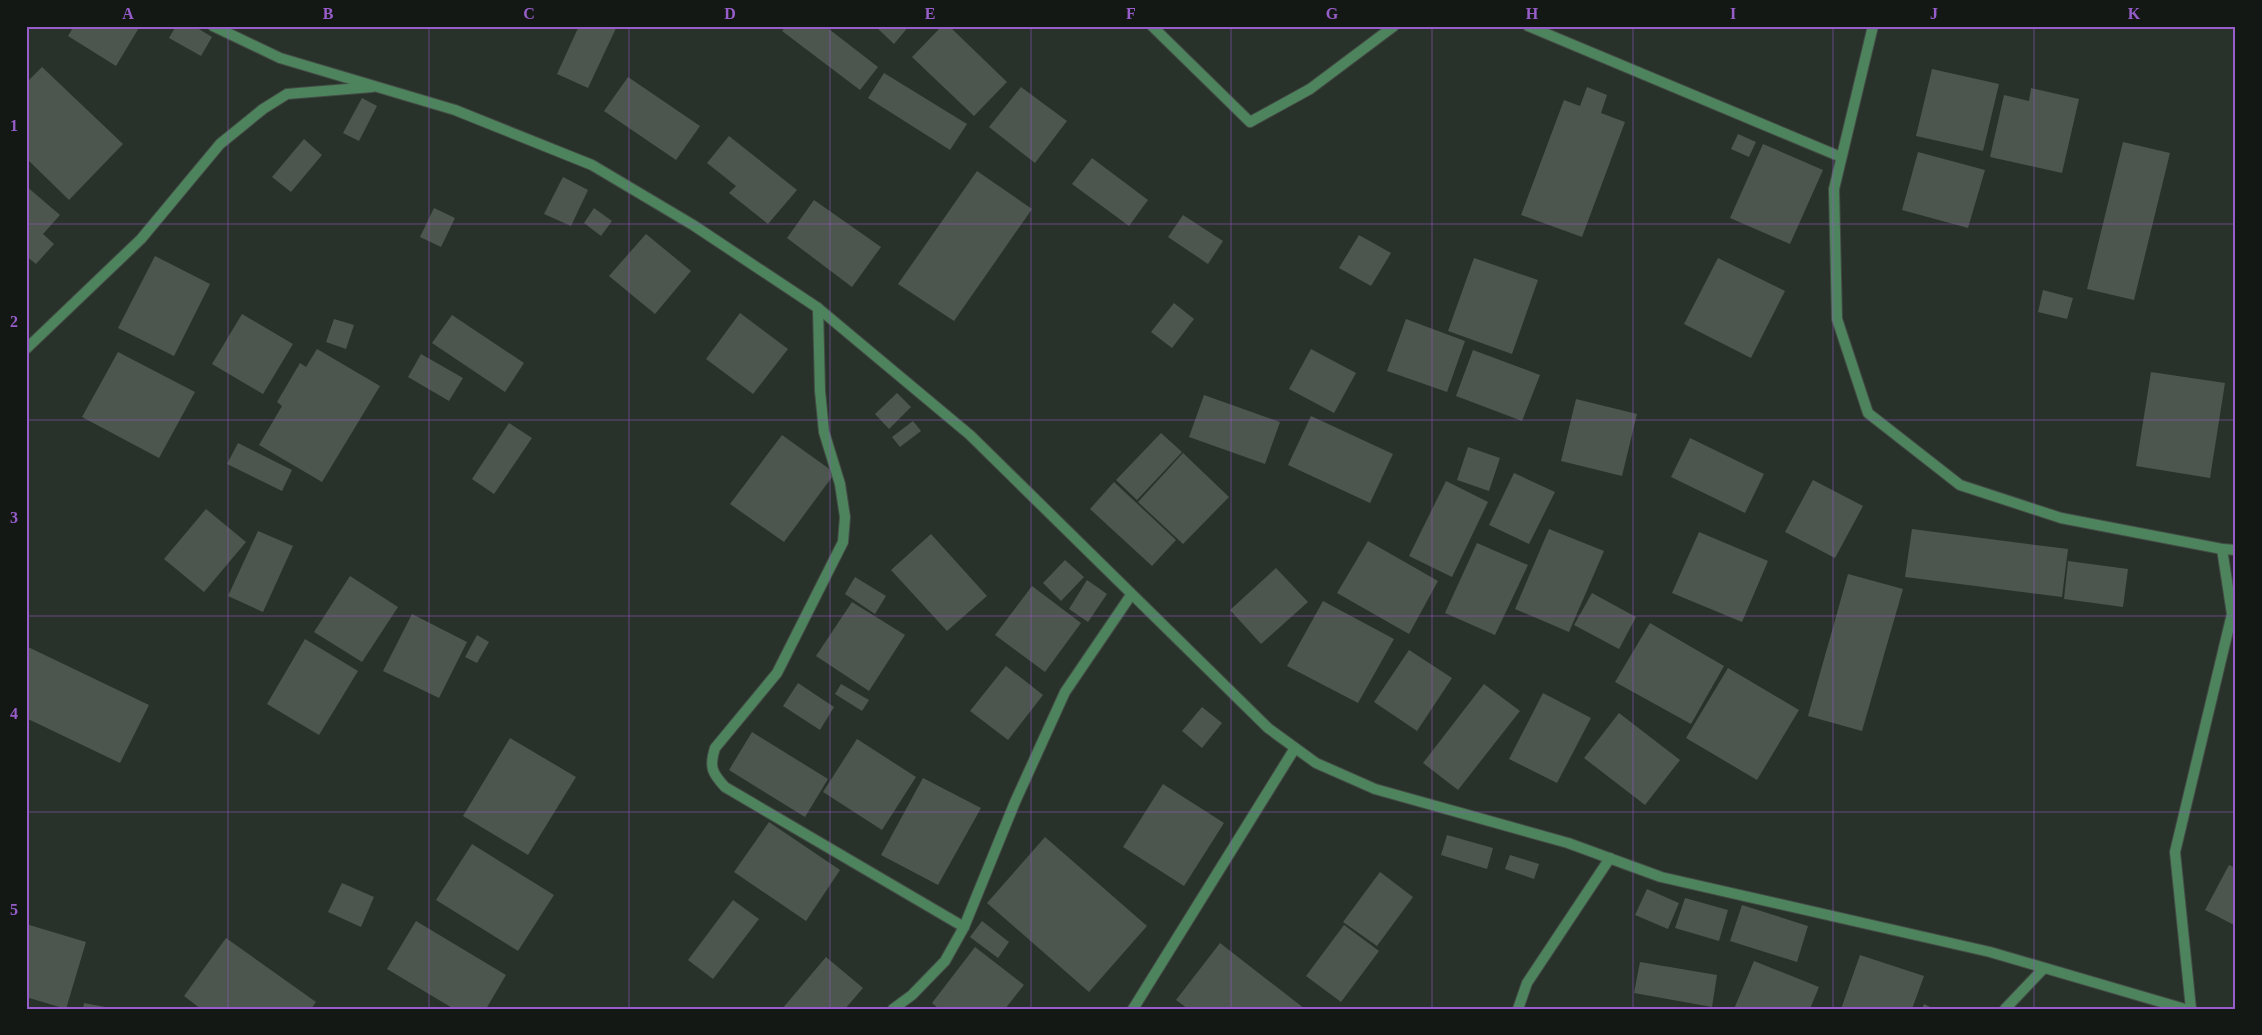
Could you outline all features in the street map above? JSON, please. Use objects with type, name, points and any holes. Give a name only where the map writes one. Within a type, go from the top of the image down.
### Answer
[{"type":"street","points":[[213,26],[280,58],[456,110],[592,165],[693,224],[818,308],[970,435],[1268,728],[1316,763],[1375,789],[1568,843],[1660,877],[1990,952],[2185,1009]]},
{"type":"street","points":[[1152,26],[1250,122],[1310,89],[1394,26]]},
{"type":"street","points":[[1528,26],[1841,157]]},
{"type":"street","points":[[1874,26],[1834,189],[1838,320],[1868,413],[1960,485],[2061,518],[2222,549],[2236,550]]},
{"type":"street","points":[[26,349],[141,239],[220,144],[263,109],[287,94],[378,86]]},
{"type":"street","points":[[818,308],[820,391],[824,432],[840,484],[845,517],[843,542],[777,673],[715,748],[710,763],[713,775],[725,787],[964,927]]},
{"type":"street","points":[[2191,1009],[2175,852],[2232,614],[2222,549]]},
{"type":"street","points":[[893,1009],[912,996],[945,961],[964,927],[1015,802],[1065,692],[1131,595]]},
{"type":"street","points":[[1133,1009],[1295,748]]},
{"type":"street","points":[[1518,1009],[1527,983],[1610,858]]},
{"type":"street","points":[[2005,1009],[2044,968]]},
{"type":"building","points":[[74,26],[140,26],[116,66],[68,36]]},
{"type":"building","points":[[176,26],[194,26],[212,37],[201,56],[169,38]]},
{"type":"building","points":[[579,26],[617,26],[588,88],[557,74]]},
{"type":"building","points":[[786,26],[825,26],[878,67],[860,90],[782,31]]},
{"type":"building","points":[[875,26],[909,26],[894,44]]},
{"type":"building","points":[[942,26],[949,26],[1007,82],[974,116],[912,57]]},
{"type":"building","points":[[42,67],[123,144],[69,200],[26,158],[26,83]]},
{"type":"building","points":[[1932,69],[1999,84],[1983,151],[1916,136]]},
{"type":"building","points":[[884,73],[967,124],[950,150],[868,98]]},
{"type":"building","points":[[628,77],[700,126],[676,160],[604,111]]},
{"type":"building","points":[[1021,87],[1067,121],[1035,163],[989,127]]},
{"type":"building","points":[[1587,87],[1607,95],[1601,113],[1625,122],[1582,237],[1521,215],[1564,100],[1580,106]]},
{"type":"building","points":[[2031,88],[2079,99],[2062,173],[1990,157],[2004,95],[2029,101]]},
{"type":"building","points":[[362,98],[377,106],[359,141],[343,133]]},
{"type":"building","points":[[1738,134],[1756,142],[1749,157],[1731,149]]},
{"type":"building","points":[[729,136],[797,190],[768,224],[729,193],[736,186],[707,163]]},
{"type":"building","points":[[304,139],[322,155],[291,192],[272,177]]},
{"type":"building","points":[[2123,142],[2170,153],[2134,300],[2087,289]]},
{"type":"building","points":[[1763,144],[1823,170],[1790,244],[1730,218]]},
{"type":"building","points":[[1918,152],[1985,170],[1968,228],[1902,210]]},
{"type":"building","points":[[1092,158],[1148,200],[1129,226],[1072,184]]},
{"type":"building","points":[[977,171],[1032,209],[954,321],[898,284]]},
{"type":"building","points":[[563,177],[588,190],[571,226],[544,214]]},
{"type":"building","points":[[26,186],[60,215],[43,234],[54,244],[36,264],[26,256]]},
{"type":"building","points":[[814,200],[881,247],[852,287],[787,238]]},
{"type":"building","points":[[434,208],[455,218],[441,247],[420,237]]},
{"type":"building","points":[[594,208],[612,221],[601,236],[584,223]]},
{"type":"building","points":[[1183,215],[1223,241],[1208,264],[1168,237]]},
{"type":"building","points":[[646,234],[691,271],[655,314],[609,276]]},
{"type":"building","points":[[1359,235],[1391,253],[1371,286],[1339,268]]},
{"type":"building","points":[[155,256],[210,284],[174,356],[118,328]]},
{"type":"building","points":[[1474,258],[1538,280],[1512,354],[1448,331]]},
{"type":"building","points":[[1718,258],[1785,291],[1751,358],[1684,324]]},
{"type":"building","points":[[2043,290],[2073,298],[2067,319],[2038,312]]},
{"type":"building","points":[[1174,303],[1194,319],[1172,348],[1151,332]]},
{"type":"building","points":[[740,313],[788,349],[753,394],[706,359]]},
{"type":"building","points":[[242,314],[293,344],[263,394],[212,364]]},
{"type":"building","points":[[452,315],[524,363],[505,392],[432,343]]},
{"type":"building","points":[[334,319],[354,325],[346,349],[326,342]]},
{"type":"building","points":[[1406,319],[1465,341],[1447,392],[1387,371]]},
{"type":"building","points":[[317,349],[380,386],[322,482],[259,445],[282,406],[277,402],[300,363],[306,367]]},
{"type":"building","points":[[1311,349],[1356,373],[1334,413],[1289,389]]},
{"type":"building","points":[[1473,350],[1540,375],[1522,421],[1456,396]]},
{"type":"building","points":[[118,352],[195,392],[159,458],[82,417]]},
{"type":"building","points":[[421,354],[463,378],[449,401],[408,377]]},
{"type":"building","points":[[2151,372],[2225,383],[2210,478],[2136,466]]},
{"type":"building","points":[[897,393],[911,407],[889,429],[875,414]]},
{"type":"building","points":[[1204,395],[1280,422],[1265,464],[1189,437]]},
{"type":"building","points":[[1576,399],[1637,414],[1622,476],[1561,461]]},
{"type":"building","points":[[1311,416],[1393,454],[1370,503],[1288,465]]},
{"type":"building","points":[[913,421],[921,431],[900,447],[892,437]]},
{"type":"building","points":[[509,423],[532,438],[494,494],[472,479]]},
{"type":"building","points":[[1161,433],[1182,452],[1137,500],[1116,480]]},
{"type":"building","points":[[782,435],[835,473],[784,542],[730,504]]},
{"type":"building","points":[[1690,438],[1764,474],[1745,513],[1671,477]]},
{"type":"building","points":[[238,443],[292,470],[282,491],[227,464]]},
{"type":"building","points":[[1468,447],[1500,458],[1489,491],[1457,480]]},
{"type":"building","points":[[1183,453],[1229,497],[1183,544],[1138,502]]},
{"type":"building","points":[[1514,473],[1555,492],[1529,544],[1489,525]]},
{"type":"building","points":[[1813,480],[1863,506],[1835,558],[1785,532]]},
{"type":"building","points":[[1446,481],[1488,502],[1452,577],[1409,556]]},
{"type":"building","points":[[1114,482],[1176,540],[1152,566],[1090,509]]},
{"type":"building","points":[[206,509],[246,542],[204,592],[164,559]]},
{"type":"building","points":[[1549,529],[1604,551],[1569,632],[1515,609]]},
{"type":"building","points":[[1912,529],[2068,549],[2062,597],[1905,577]]},
{"type":"building","points":[[258,531],[293,546],[263,612],[228,596]]},
{"type":"building","points":[[1699,532],[1768,561],[1742,622],[1672,593]]},
{"type":"building","points":[[931,534],[987,596],[947,631],[891,570]]},
{"type":"building","points":[[1368,541],[1438,581],[1409,634],[1337,593]]},
{"type":"building","points":[[1477,543],[1528,565],[1495,635],[1445,613]]},
{"type":"building","points":[[1065,560],[1084,577],[1061,601],[1043,583]]},
{"type":"building","points":[[2068,561],[2128,569],[2123,607],[2064,599]]},
{"type":"building","points":[[1276,568],[1308,602],[1261,644],[1230,610]]},
{"type":"building","points":[[1848,574],[1903,589],[1862,731],[1808,716]]},
{"type":"building","points":[[350,576],[398,607],[362,662],[314,632]]},
{"type":"building","points":[[855,577],[886,596],[875,614],[845,594]]},
{"type":"building","points":[[1087,580],[1107,594],[1088,622],[1069,609]]},
{"type":"building","points":[[1032,586],[1081,623],[1045,672],[995,635]]},
{"type":"building","points":[[1592,593],[1636,617],[1619,649],[1574,625]]},
{"type":"building","points":[[1323,601],[1394,639],[1358,703],[1287,666]]},
{"type":"building","points":[[852,602],[905,635],[869,691],[816,656]]},
{"type":"building","points":[[412,614],[467,642],[439,698],[383,671]]},
{"type":"building","points":[[1650,623],[1724,666],[1691,724],[1615,682]]},
{"type":"building","points":[[477,635],[489,642],[477,663],[465,657]]},
{"type":"building","points":[[305,639],[358,671],[319,735],[267,704]]},
{"type":"building","points":[[26,646],[149,705],[120,763],[28,719],[26,723]]},
{"type":"building","points":[[1409,650],[1452,678],[1417,731],[1374,702]]},
{"type":"building","points":[[1006,666],[1043,695],[1008,740],[970,711]]},
{"type":"building","points":[[1728,668],[1799,710],[1757,780],[1686,738]]},
{"type":"building","points":[[798,683],[834,707],[820,730],[783,706]]},
{"type":"building","points":[[841,684],[869,700],[862,711],[835,694]]},
{"type":"building","points":[[1484,684],[1520,711],[1458,790],[1423,763]]},
{"type":"building","points":[[1543,693],[1591,718],[1557,783],[1509,759]]},
{"type":"building","points":[[1202,707],[1222,723],[1202,748],[1182,731]]},
{"type":"building","points":[[1619,713],[1680,760],[1645,805],[1584,758]]},
{"type":"building","points":[[752,732],[828,779],[805,817],[729,770]]},
{"type":"building","points":[[510,738],[576,777],[528,855],[463,816]]},
{"type":"building","points":[[857,739],[916,777],[882,830],[823,792]]},
{"type":"building","points":[[923,778],[981,808],[938,885],[881,855]]},
{"type":"building","points":[[1163,784],[1224,823],[1184,886],[1123,847]]},
{"type":"building","points":[[769,822],[840,870],[806,921],[734,872]]},
{"type":"building","points":[[1447,835],[1493,848],[1487,869],[1441,855]]},
{"type":"building","points":[[1045,837],[1147,926],[1089,992],[987,903]]},
{"type":"building","points":[[472,844],[554,895],[518,951],[436,900]]},
{"type":"building","points":[[1510,855],[1539,864],[1534,879],[1505,869]]},
{"type":"building","points":[[2229,865],[2236,868],[2236,926],[2205,910]]},
{"type":"building","points":[[1380,872],[1413,897],[1377,946],[1343,922]]},
{"type":"building","points":[[342,883],[374,897],[361,927],[328,912]]},
{"type":"building","points":[[1647,889],[1679,903],[1668,929],[1635,915]]},
{"type":"building","points":[[1685,898],[1728,910],[1719,941],[1675,928]]},
{"type":"building","points":[[733,900],[759,919],[713,979],[688,960]]},
{"type":"building","points":[[1742,905],[1808,926],[1797,962],[1730,941]]},
{"type":"building","points":[[416,921],[506,975],[486,1009],[454,1009],[387,969]]},
{"type":"building","points":[[982,921],[1009,942],[998,958],[970,937]]},
{"type":"building","points":[[26,924],[86,942],[66,1009],[26,997]]},
{"type":"building","points":[[1344,925],[1379,951],[1341,1002],[1306,976]]},
{"type":"building","points":[[226,938],[316,1002],[311,1009],[201,1009],[184,996]]},
{"type":"building","points":[[1220,943],[1305,1009],[1188,1009],[1176,1000]]},
{"type":"building","points":[[975,947],[1024,985],[1005,1009],[939,1009],[932,1003]]},
{"type":"building","points":[[1860,955],[1924,976],[1912,1009],[1841,1009]]},
{"type":"building","points":[[826,957],[863,988],[845,1009],[782,1009]]},
{"type":"building","points":[[1754,961],[1819,987],[1810,1009],[1734,1009]]},
{"type":"building","points":[[1640,962],[1717,975],[1712,1007],[1634,993]]},
{"type":"building","points":[[84,1003],[110,1008],[110,1009],[83,1009]]},
{"type":"building","points":[[1924,1004],[1934,1009],[1922,1009]]}]
